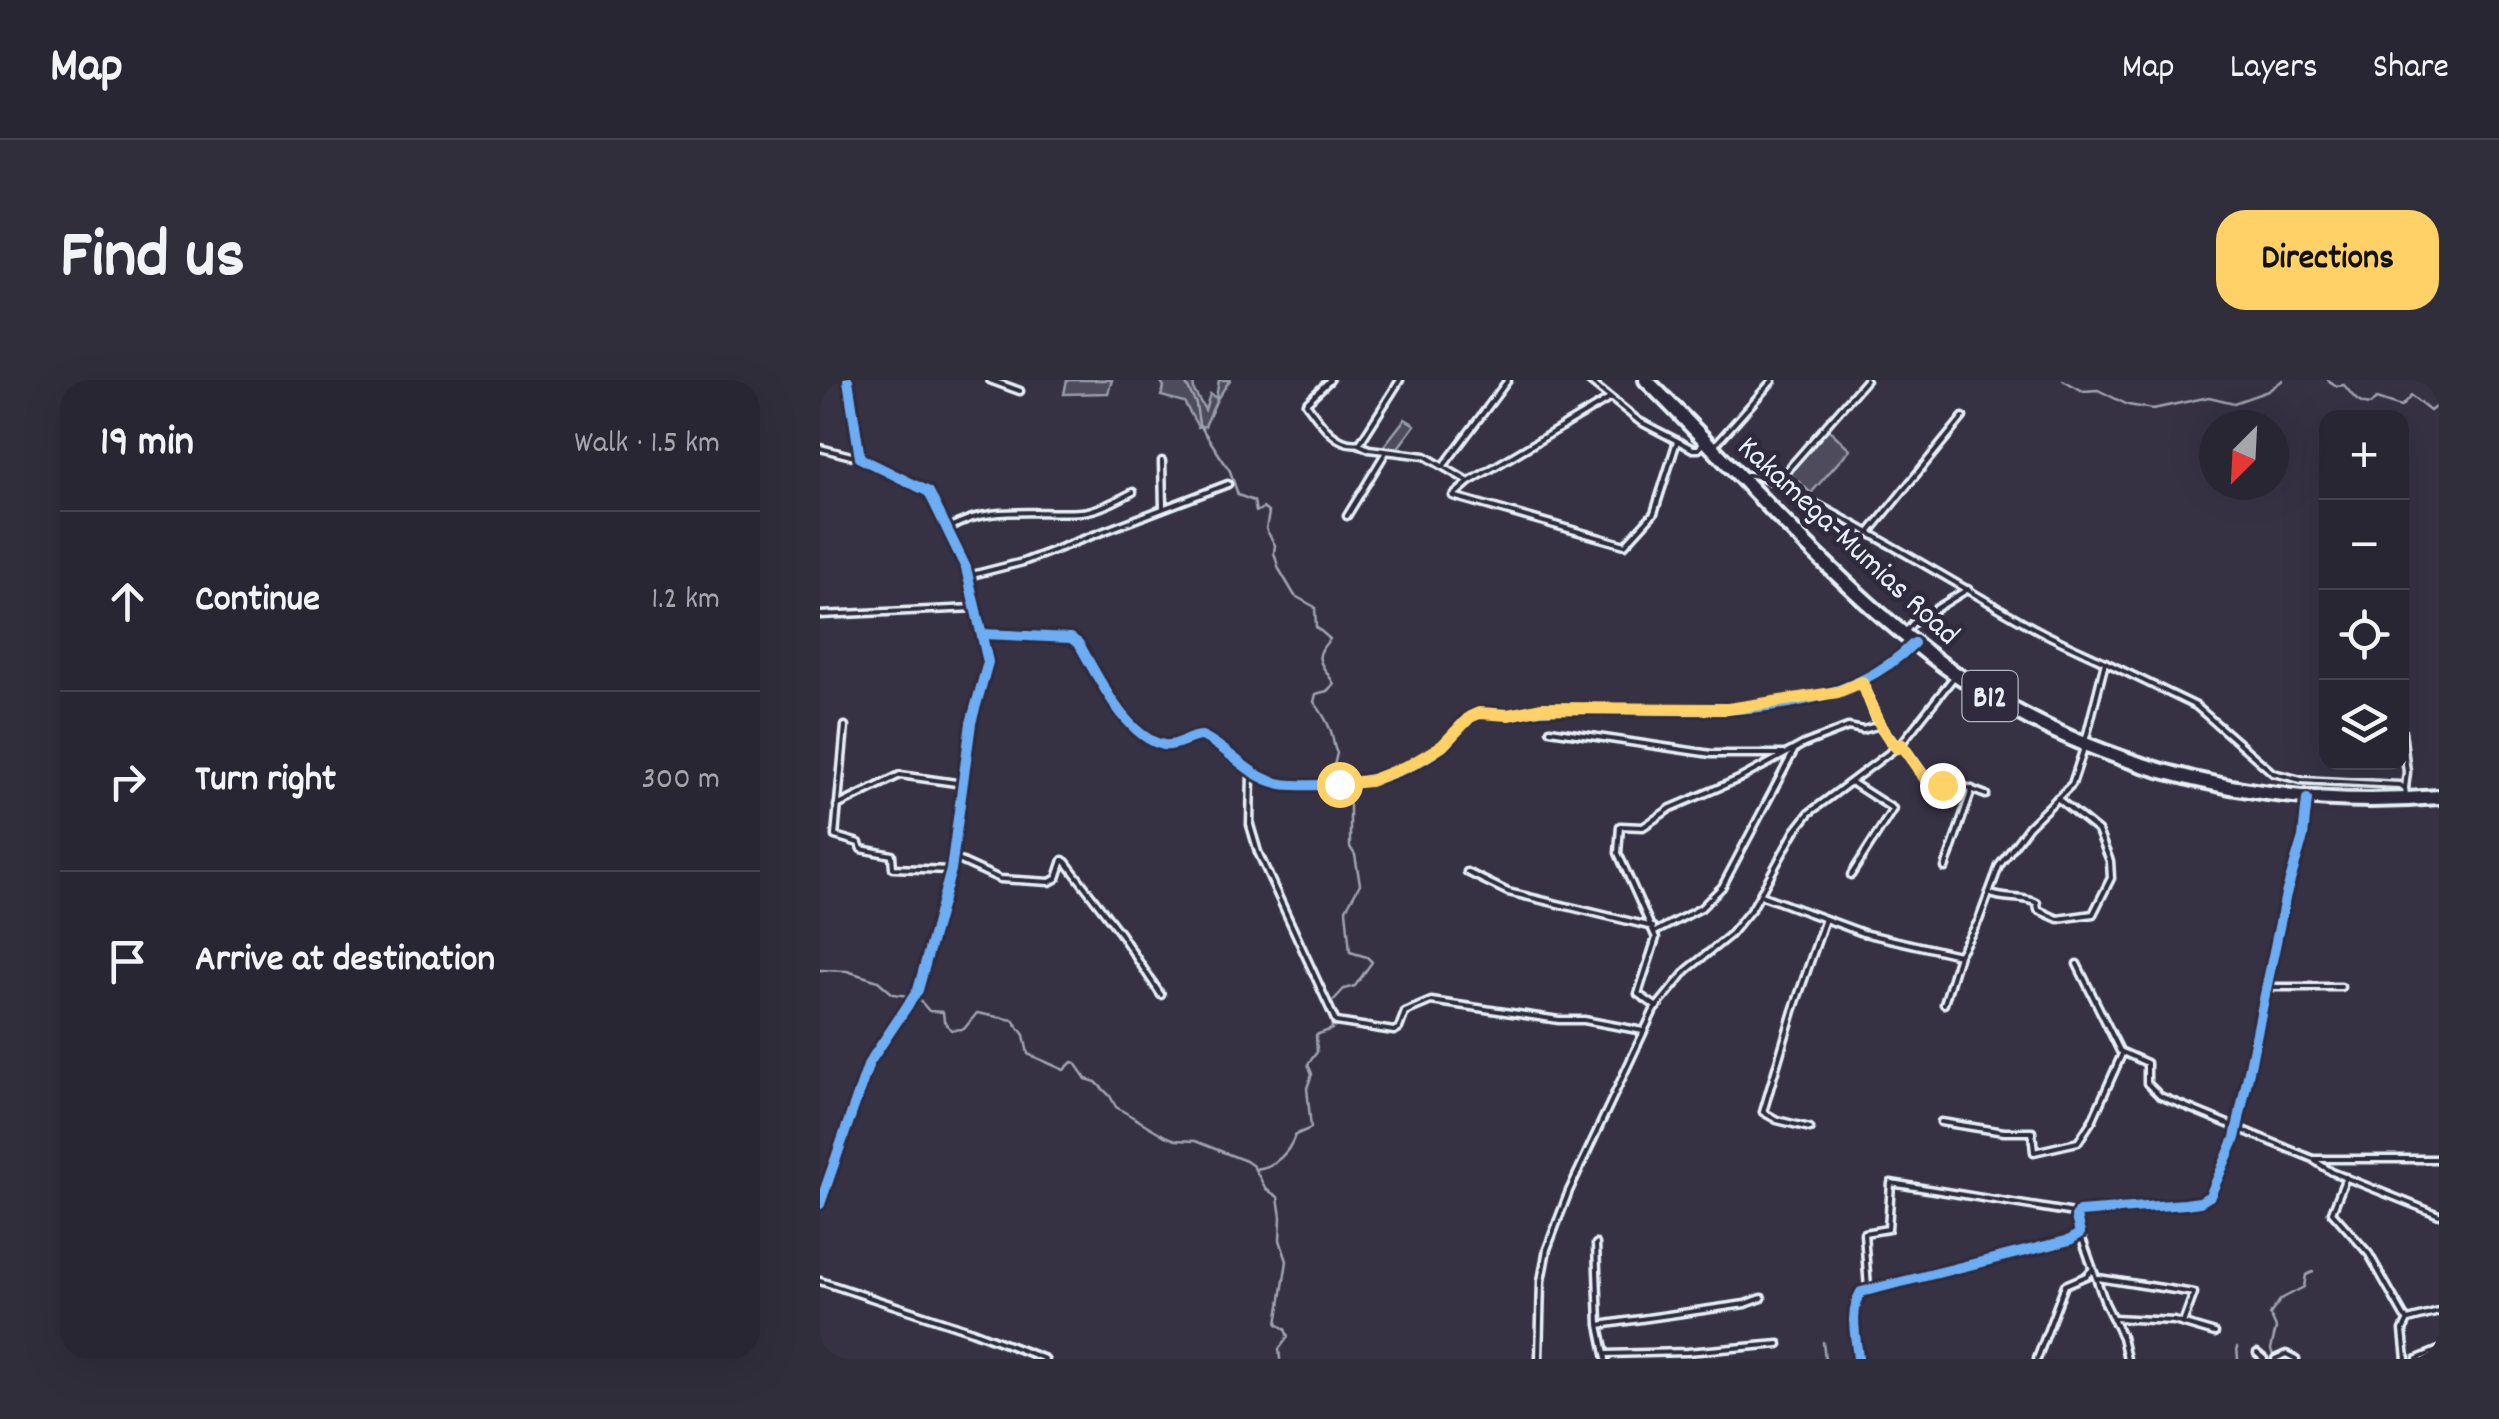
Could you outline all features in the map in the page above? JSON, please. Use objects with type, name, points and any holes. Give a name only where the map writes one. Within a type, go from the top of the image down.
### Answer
[{"type":"highway","name":"Kakamega-Mumias Road","points":[[1646,380],[1909,639],[2002,703],[2085,744],[2205,783],[2306,799],[2406,794],[2439,797]]},
{"type":"street","points":[[820,1204],[869,1063],[915,995],[952,870],[974,705],[988,662],[968,576],[925,487],[863,462],[858,454],[848,380]]},
{"type":"street","points":[[990,380],[1020,390]]},
{"type":"street","points":[[1330,380],[1307,400],[1334,438],[1386,452],[1418,454],[1469,482]]},
{"type":"street","points":[[1358,444],[1400,380]]},
{"type":"street","points":[[1444,465],[1508,380]]},
{"type":"street","points":[[1588,380],[1639,422],[1696,449],[1708,444],[1772,380]]},
{"type":"street","points":[[1776,483],[1866,380]]},
{"type":"street","points":[[1609,399],[1469,482],[1453,496],[1625,545],[1654,513],[1677,441]]},
{"type":"street","points":[[1868,534],[1963,417]]},
{"type":"street","points":[[820,448],[855,457],[858,454]]},
{"type":"street","points":[[1347,516],[1386,452]]},
{"type":"street","points":[[1162,461],[1163,508]]},
{"type":"street","points":[[1743,478],[1752,473],[1776,483],[2036,629],[2196,706],[2273,773],[2301,780],[2388,783],[2406,794],[2407,770]]},
{"type":"street","points":[[968,576],[1023,562],[1228,484]]},
{"type":"street","points":[[948,529],[976,516],[1028,510],[1084,512],[1133,492]]},
{"type":"street","points":[[983,634],[1071,638],[1112,701],[1144,734],[1169,746],[1202,736],[1251,772],[1287,785],[1356,783],[1412,764],[1442,746],[1470,717],[1479,713],[1508,715],[1542,708],[1728,709],[1838,692],[1862,682],[1909,639],[1913,623],[1968,589]]},
{"type":"street","points":[[820,615],[976,608]]},
{"type":"street","points":[[1944,1004],[1959,956],[1979,920],[2003,860],[2029,826],[2076,778],[2105,662]]},
{"type":"street","points":[[1539,1359],[1541,1281],[1547,1250],[1563,1206],[1657,1006],[1688,970],[1729,936],[1761,895],[1799,826],[1818,805],[1899,746],[1956,674]]},
{"type":"street","points":[[1862,682],[1880,725],[1928,781],[1986,795]]},
{"type":"street","points":[[1657,1006],[1638,994],[1654,945],[1654,930],[1616,847],[1620,826],[1643,827],[1666,811],[1848,727],[1867,730],[1880,725]]},
{"type":"street","points":[[845,726],[835,836],[859,842],[861,849],[892,855],[893,868],[952,870]]},
{"type":"street","points":[[1550,730],[1710,754],[1791,752]]},
{"type":"street","points":[[1467,872],[1508,892],[1654,930],[1701,908],[1722,888],[1791,752]]},
{"type":"street","points":[[1251,772],[1250,825],[1258,852],[1336,1022],[1394,1031],[1405,1012],[1431,1001],[1643,1031]]},
{"type":"street","points":[[837,806],[900,774],[963,784]]},
{"type":"street","points":[[1850,782],[1893,809],[1852,875]]},
{"type":"street","points":[[1945,868],[1972,789]]},
{"type":"street","points":[[1988,893],[2004,898],[2029,898],[2037,903],[2038,910],[2058,919],[2090,915],[2097,910],[2111,880],[2110,860],[2096,829],[2057,798]]},
{"type":"street","points":[[1868,1289],[1864,1232],[1888,1229],[1891,1183],[2077,1214],[2207,1199],[2228,1156],[2237,1126],[2286,894],[2303,837],[2306,799]]},
{"type":"street","points":[[954,858],[1000,879],[1050,882],[1057,878],[1063,860],[1120,933],[1161,996]]},
{"type":"street","points":[[1761,895],[1877,937],[1959,956]]},
{"type":"street","points":[[1810,1128],[1762,1112],[1825,919]]},
{"type":"street","points":[[2077,964],[2122,1054],[2147,1063],[2147,1084],[2160,1096],[2439,1215]]},
{"type":"street","points":[[2267,987],[2341,987]]},
{"type":"street","points":[[1942,1122],[2004,1132],[2028,1130],[2032,1132],[2034,1152],[2078,1142],[2094,1119],[2122,1054]]},
{"type":"street","points":[[2313,1159],[2439,1160]]},
{"type":"street","points":[[2346,1178],[2331,1209],[2369,1254],[2408,1320],[2403,1340],[2406,1359]]},
{"type":"street","points":[[2077,1214],[2092,1270],[2127,1359]]},
{"type":"street","points":[[1858,1359],[1854,1312],[1858,1294],[2052,1244],[2080,1233]]},
{"type":"street","points":[[1596,1244],[1599,1325],[1606,1357],[1779,1344]]},
{"type":"street","points":[[2037,1359],[2065,1284],[2092,1270]]},
{"type":"street","points":[[2095,1278],[2194,1293],[2183,1324]]},
{"type":"street","points":[[820,1281],[1045,1359]]},
{"type":"street","points":[[1599,1325],[1745,1304],[1762,1298]]},
{"type":"street","points":[[2408,1320],[2439,1312]]},
{"type":"street","points":[[2113,1318],[2183,1324],[2215,1333]]},
{"type":"street","points":[[2416,1359],[2439,1350]]},
{"type":"street","points":[[2257,1353],[2264,1359]]},
{"type":"street","points":[[2275,1359],[2286,1354],[2296,1359]]},
{"type":"shaded area","points":[[1067,380],[1112,380],[1108,393],[1064,394]]},
{"type":"shaded area","points":[[1160,380],[1193,380],[1194,391],[1205,410],[1210,394],[1216,398],[1219,380],[1230,380],[1205,426],[1198,427],[1184,402],[1161,396],[1164,387]]},
{"type":"shaded area","points":[[1405,419],[1415,425],[1397,449],[1383,447]]},
{"type":"shaded area","points":[[1828,429],[1850,449],[1811,493],[1789,473]]},
{"type":"waterway","points":[[1184,380],[1196,404],[1199,424],[1230,471],[1238,495],[1254,501],[1256,512],[1263,508],[1269,513],[1266,529],[1275,545],[1279,569],[1295,596],[1315,607],[1316,627],[1330,639],[1320,657],[1334,684],[1316,694],[1314,702],[1331,732],[1337,753],[1333,770],[1339,781]]},
{"type":"waterway","points":[[2063,380],[2083,391],[2098,390],[2128,405],[2153,409],[2209,397],[2234,403],[2268,391],[2283,380]]},
{"type":"waterway","points":[[2327,380],[2344,385],[2365,404],[2376,399],[2401,407],[2411,396],[2430,411],[2439,404]]},
{"type":"waterway","points":[[1333,1013],[1330,1004],[1344,989],[1355,986],[1372,962],[1350,952],[1346,909],[1360,884],[1350,847],[1350,806],[1342,787]]},
{"type":"waterway","points":[[820,970],[847,971],[878,981],[893,994],[917,997],[929,1011],[943,1012],[951,1030],[964,1029],[977,1013],[1013,1020],[1024,1035],[1028,1054],[1064,1070],[1075,1063],[1086,1079],[1096,1082],[1110,1096],[1116,1107],[1165,1136],[1195,1141],[1253,1166],[1266,1189],[1278,1197],[1281,1217],[1280,1240],[1287,1261],[1277,1324],[1288,1337],[1279,1349],[1280,1359]]},
{"type":"waterway","points":[[1255,1169],[1275,1162],[1295,1135],[1311,1128],[1307,1088],[1312,1074],[1308,1064],[1317,1052],[1316,1035],[1332,1029],[1331,1021]]},
{"type":"waterway","points":[[2274,1359],[2271,1349],[2276,1328],[2270,1314],[2281,1299],[2304,1287],[2306,1275],[2313,1272]]},
{"type":"waterway","points":[[1823,1342],[1825,1359]]},
{"type":"waterway","points":[[2237,1347],[2238,1359]]},
{"type":"cycle path","points":[[820,1204],[869,1063],[918,990],[951,870],[971,723],[988,662],[966,568],[929,492],[860,458],[848,380]]},
{"type":"cycle path","points":[[983,634],[1071,638],[1079,644],[1125,717],[1150,740],[1169,745],[1202,736],[1266,779],[1293,785],[1353,782],[1391,774],[1427,757],[1477,714],[1559,709],[1727,709],[1809,699],[1847,687],[1882,669],[1914,643]]},
{"type":"cycle path","points":[[1858,1359],[1854,1316],[1861,1292],[2070,1240],[2080,1233],[2076,1217],[2079,1212],[2185,1204],[2210,1196],[2235,1138],[2286,894],[2303,837],[2307,799]]},
{"type":"route","points":[[1339,784],[1370,781],[1412,764],[1442,746],[1470,717],[1479,713],[1508,715],[1542,708],[1728,709],[1838,692],[1862,682],[1877,721],[1892,742],[1897,748],[1901,744],[1928,781],[1942,785]]}]
